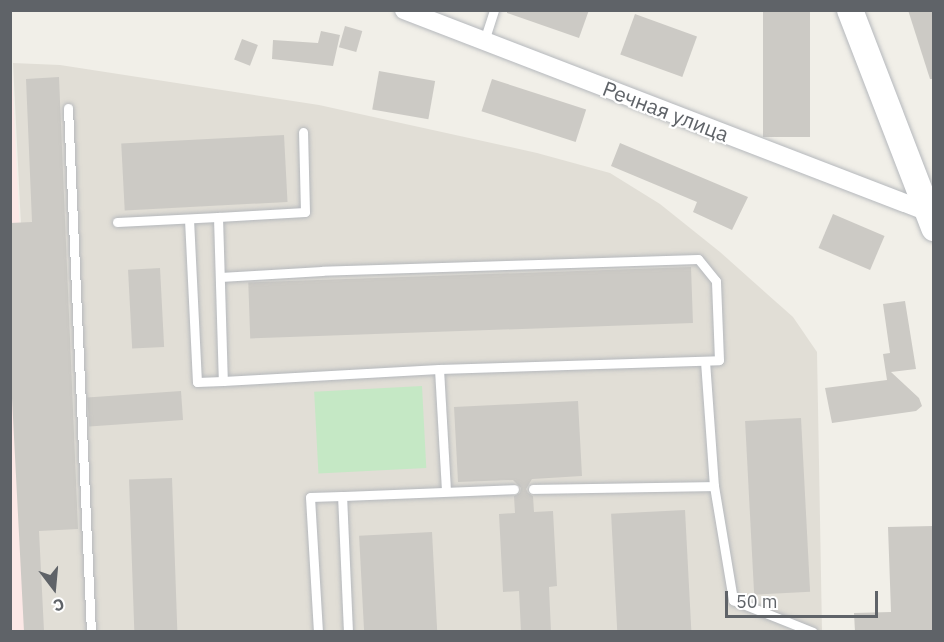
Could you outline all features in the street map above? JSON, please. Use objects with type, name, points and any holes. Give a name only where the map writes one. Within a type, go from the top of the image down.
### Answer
[{"type":"main road","points":[[850,10],[932,217]]},
{"type":"street","name":"Речная улица","points":[[404,10],[932,217]]},
{"type":"lane","points":[[484,41],[494,10]]},
{"type":"lane","points":[[68,108],[91,632]]},
{"type":"lane","points":[[117,222],[305,212],[303,132]]},
{"type":"lane","points":[[218,217],[223,381]]},
{"type":"lane","points":[[189,219],[197,382],[439,369],[719,360],[716,281],[698,259],[220,277]]},
{"type":"lane","points":[[705,361],[714,486],[733,600],[813,632]]},
{"type":"lane","points":[[439,369],[446,491]]},
{"type":"lane","points":[[533,489],[714,486]]},
{"type":"lane","points":[[318,632],[310,497],[514,489]]},
{"type":"lane","points":[[342,496],[348,632]]},
{"type":"shaded area","points":[[10,32],[35,535],[41,631],[11,631]]},
{"type":"shaded area","points":[[13,63],[60,65],[319,105],[537,153],[610,173],[660,204],[720,252],[793,317],[817,352],[822,631],[41,631]]},
{"type":"green space","points":[[422,386],[426,468],[318,474],[314,392]]},
{"type":"building","points":[[507,10],[589,10],[579,38],[507,13]]},
{"type":"building","points":[[763,10],[810,10],[810,137],[763,137]]},
{"type":"building","points":[[908,10],[933,10],[933,79],[930,79]]},
{"type":"building","points":[[635,14],[697,37],[682,77],[620,54]]},
{"type":"building","points":[[345,26],[362,31],[356,52],[339,47]]},
{"type":"building","points":[[321,31],[340,35],[333,66],[272,59],[273,40],[318,43]]},
{"type":"building","points":[[242,39],[258,45],[250,66],[234,60]]},
{"type":"building","points":[[379,71],[435,81],[428,119],[372,109]]},
{"type":"building","points":[[59,77],[78,529],[39,531],[44,631],[24,632],[10,359],[10,223],[32,222],[26,79]]},
{"type":"building","points":[[492,79],[586,110],[576,142],[481,111]]},
{"type":"building","points":[[284,135],[288,202],[125,210],[121,144]]},
{"type":"building","points":[[620,143],[748,197],[732,230],[693,212],[697,202],[611,166]]},
{"type":"building","points":[[833,214],[885,236],[870,270],[819,248]]},
{"type":"building","points":[[691,267],[693,323],[250,338],[248,282]]},
{"type":"building","points":[[160,268],[164,347],[132,349],[128,270]]},
{"type":"building","points":[[905,301],[916,369],[891,372],[919,398],[922,406],[916,411],[832,423],[825,388],[887,380],[883,354],[890,353],[883,304]]},
{"type":"building","points":[[181,391],[183,420],[89,426],[87,398]]},
{"type":"building","points":[[578,401],[582,476],[532,479],[526,489],[533,496],[534,512],[553,511],[557,586],[549,587],[551,632],[521,632],[519,591],[503,592],[499,514],[515,513],[514,496],[520,493],[521,488],[513,480],[458,482],[454,407]]},
{"type":"building","points":[[801,418],[810,592],[754,595],[745,421]]},
{"type":"building","points":[[172,478],[177,632],[134,632],[129,480]]},
{"type":"building","points":[[685,510],[691,632],[617,632],[611,514]]},
{"type":"building","points":[[933,526],[933,632],[855,632],[854,613],[891,612],[888,527]]},
{"type":"building","points":[[432,532],[437,632],[364,632],[359,536]]}]
